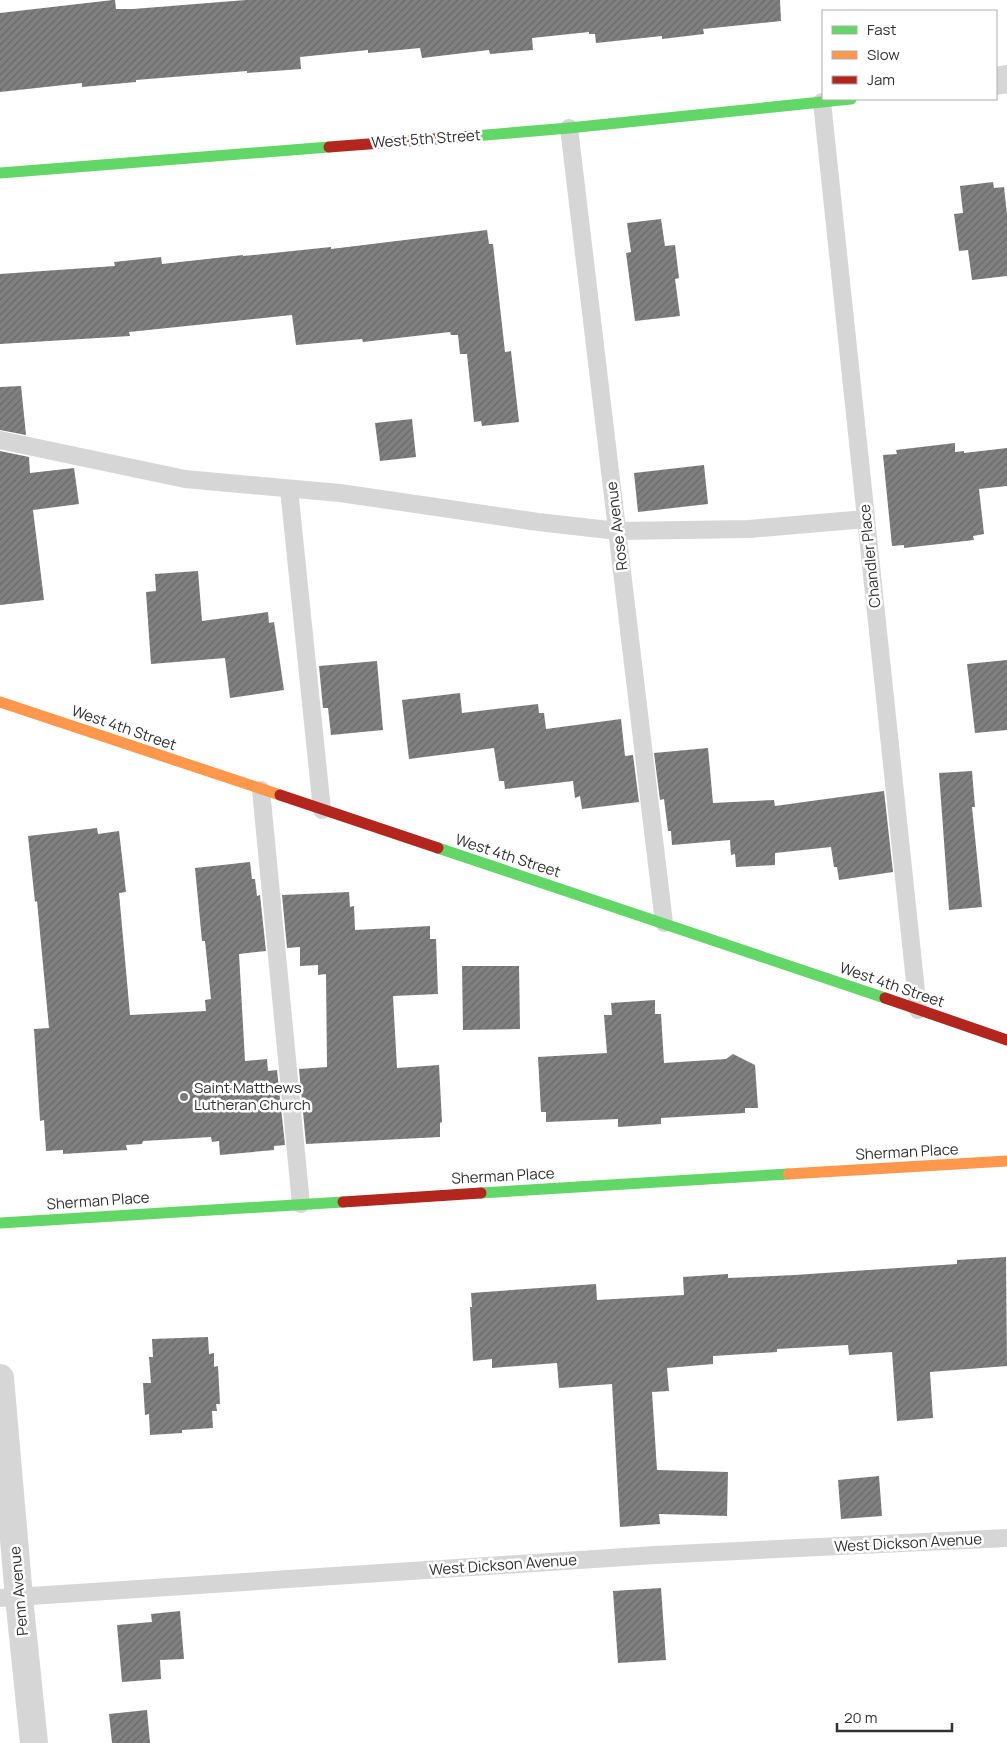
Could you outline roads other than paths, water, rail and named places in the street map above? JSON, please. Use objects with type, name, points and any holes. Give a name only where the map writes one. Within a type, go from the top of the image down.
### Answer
[{"type":"street","name":"West 5th Street","points":[[0,173],[569,128],[841,100]]},
{"type":"street","name":"West 4th Street","points":[[0,702],[664,923],[1007,1040]]},
{"type":"street","name":"Sherman Place","points":[[0,1222],[1007,1161]]},
{"type":"street","name":"Penn Avenue","points":[[0,1378],[9,1597],[34,1743]]},
{"type":"lane","name":"Chandler Place","points":[[822,102],[918,1010]]},
{"type":"lane","name":"Rose Avenue","points":[[569,128],[664,923]]},
{"type":"lane","points":[[0,440],[185,479],[340,493],[538,522],[618,531],[749,529],[866,519]]},
{"type":"lane","points":[[289,488],[322,810]]},
{"type":"lane","points":[[261,790],[301,1204]]},
{"type":"lane","name":"West Dickson Avenue","points":[[9,1597],[655,1555],[1007,1538]]},
{"type":"place","name":"Saint Matthews Lutheran Church","points":[[184,1097]]}]
